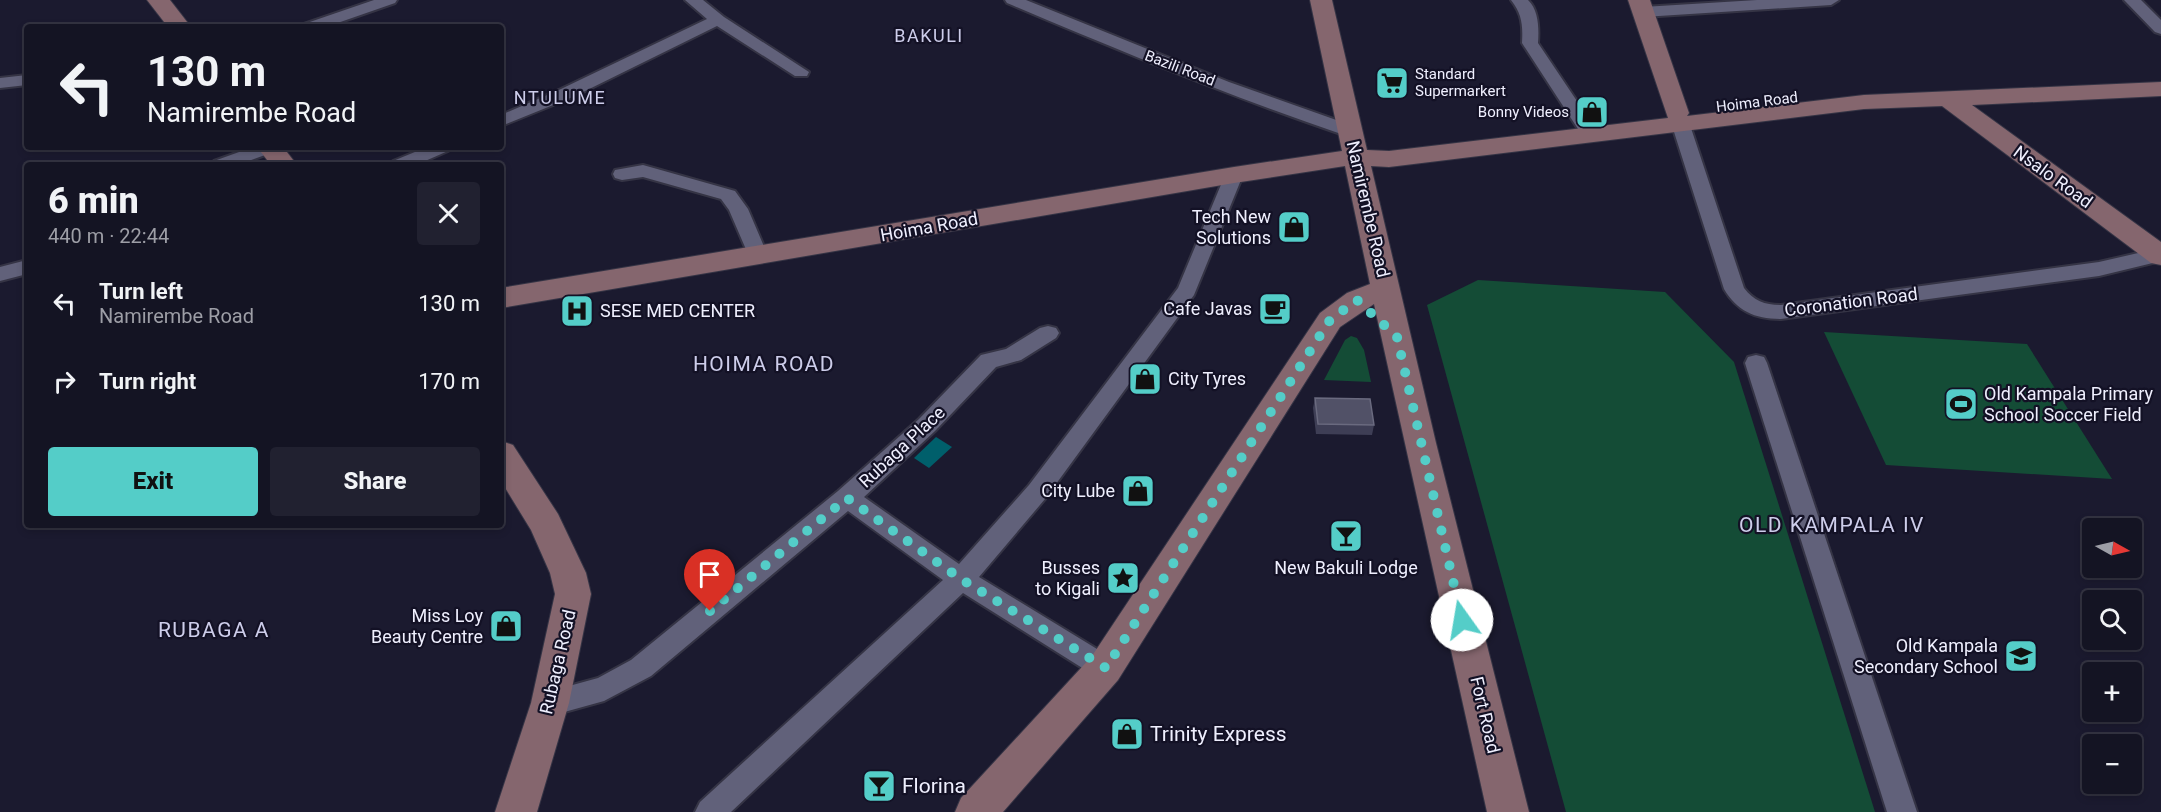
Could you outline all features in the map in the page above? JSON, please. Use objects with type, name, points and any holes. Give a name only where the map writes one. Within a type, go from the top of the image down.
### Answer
[{"type":"main road","points":[[159,0],[178,24]]},
{"type":"main road","name":"Namirembe Road","points":[[976,812],[1106,668],[1330,320],[1357,300],[1387,288],[1321,0]]},
{"type":"main road","points":[[1641,6],[1678,118]]},
{"type":"main road","name":"Hoima Road","points":[[504,298],[1234,175],[1356,157],[1389,159],[1592,135],[1678,118],[1864,88],[2160,88]]},
{"type":"main road","name":"Hoima Road","points":[[1356,157],[1382,146],[1584,125],[1946,97],[2160,88]]},
{"type":"main road","name":"Nsalo Road","points":[[1946,97],[2161,256]]},
{"type":"main road","points":[[272,150],[282,162]]},
{"type":"main road","name":"Fort Road","points":[[1387,288],[1508,812]]},
{"type":"main road","points":[[1357,300],[1397,337]]},
{"type":"main road","name":"Rubaga Road","points":[[504,459],[546,524],[572,584],[570,614],[550,703],[516,812]]},
{"type":"street","points":[[319,24],[389,0]]},
{"type":"street","points":[[693,0],[718,20],[801,72]]},
{"type":"street","name":"Bazili Road","points":[[1013,0],[1129,48],[1310,118],[1350,131]]},
{"type":"street","points":[[1519,0],[1527,6],[1531,30],[1530,43],[1584,125]]},
{"type":"street","points":[[1641,6],[1831,0]]},
{"type":"street","points":[[2132,0],[2161,29]]},
{"type":"street","points":[[504,120],[567,93],[718,20]]},
{"type":"street","points":[[1,88],[24,81]]},
{"type":"street","name":"Coronation Road","points":[[1678,118],[1734,289],[1738,297],[1759,310],[1781,312],[2025,280],[2099,269],[2161,256]]},
{"type":"street","points":[[229,162],[262,150]]},
{"type":"street","points":[[407,162],[435,150]]},
{"type":"street","points":[[622,174],[643,171],[728,195],[738,209],[758,256]]},
{"type":"street","points":[[710,812],[961,579],[1037,492],[1187,290],[1234,175]]},
{"type":"street","points":[[0,274],[24,268]]},
{"type":"street","name":"Rubaga Place","points":[[550,703],[604,689],[641,668],[847,498],[927,425],[989,361],[1013,355],[1048,333]]},
{"type":"street","points":[[1756,363],[1902,812]]},
{"type":"street","points":[[847,498],[961,579],[1106,668]]},
{"type":"shaded area","points":[[1478,280],[1665,292],[1734,362],[1875,812],[1566,812],[1427,305]]},
{"type":"shaded area","name":"Old Kampala Primary School Soccer Field","points":[[1824,332],[2027,344],[2112,479],[1886,465]]},
{"type":"shaded area","points":[[1351,336],[1357,338],[1364,350],[1371,382],[1324,380],[1345,340]]},
{"type":"shaded area","points":[[936,437],[952,447],[929,468],[914,458]]},
{"type":"building","points":[[1315,398],[1370,399],[1374,425],[1318,424]]},
{"type":"place","name":"Standard Supermarkert","points":[[1392,83]]},
{"type":"place","name":"Bonny Videos","points":[[1592,112]]},
{"type":"place","name":"Tech New Solutions","points":[[1294,227]]},
{"type":"place","name":"Cafe Javas","points":[[1275,309]]},
{"type":"place","name":"SESE MED CENTER","points":[[577,311]]},
{"type":"place","name":"City Tyres","points":[[1145,379]]},
{"type":"place","name":"Old Kampala Primary School Soccer Field","points":[[1961,404]]},
{"type":"place","name":"City Lube","points":[[1138,491]]},
{"type":"place","name":"New Bakuli Lodge","points":[[1346,536]]},
{"type":"place","name":"Busses to Kigali","points":[[1123,578]]},
{"type":"place","name":"Miss Loy Beauty Centre","points":[[506,626]]},
{"type":"place","name":"Old Kampala Secondary School","points":[[2021,656]]},
{"type":"place","name":"Trinity Express","points":[[1127,734]]},
{"type":"place","name":"Florina","points":[[879,786]]},
{"type":"district","name":"BAKULI","points":[[929,36]]},
{"type":"district","name":"NTULUME","points":[[560,98]]},
{"type":"district","name":"HOIMA ROAD","points":[[764,364]]},
{"type":"district","name":"OLD KAMPALA IV","points":[[1832,525]]},
{"type":"district","name":"RUBAGA A","points":[[214,630]]},
{"type":"route","points":[[710,611],[847,498],[961,579],[1106,668],[1330,320],[1357,300],[1397,337],[1462,620]]}]
